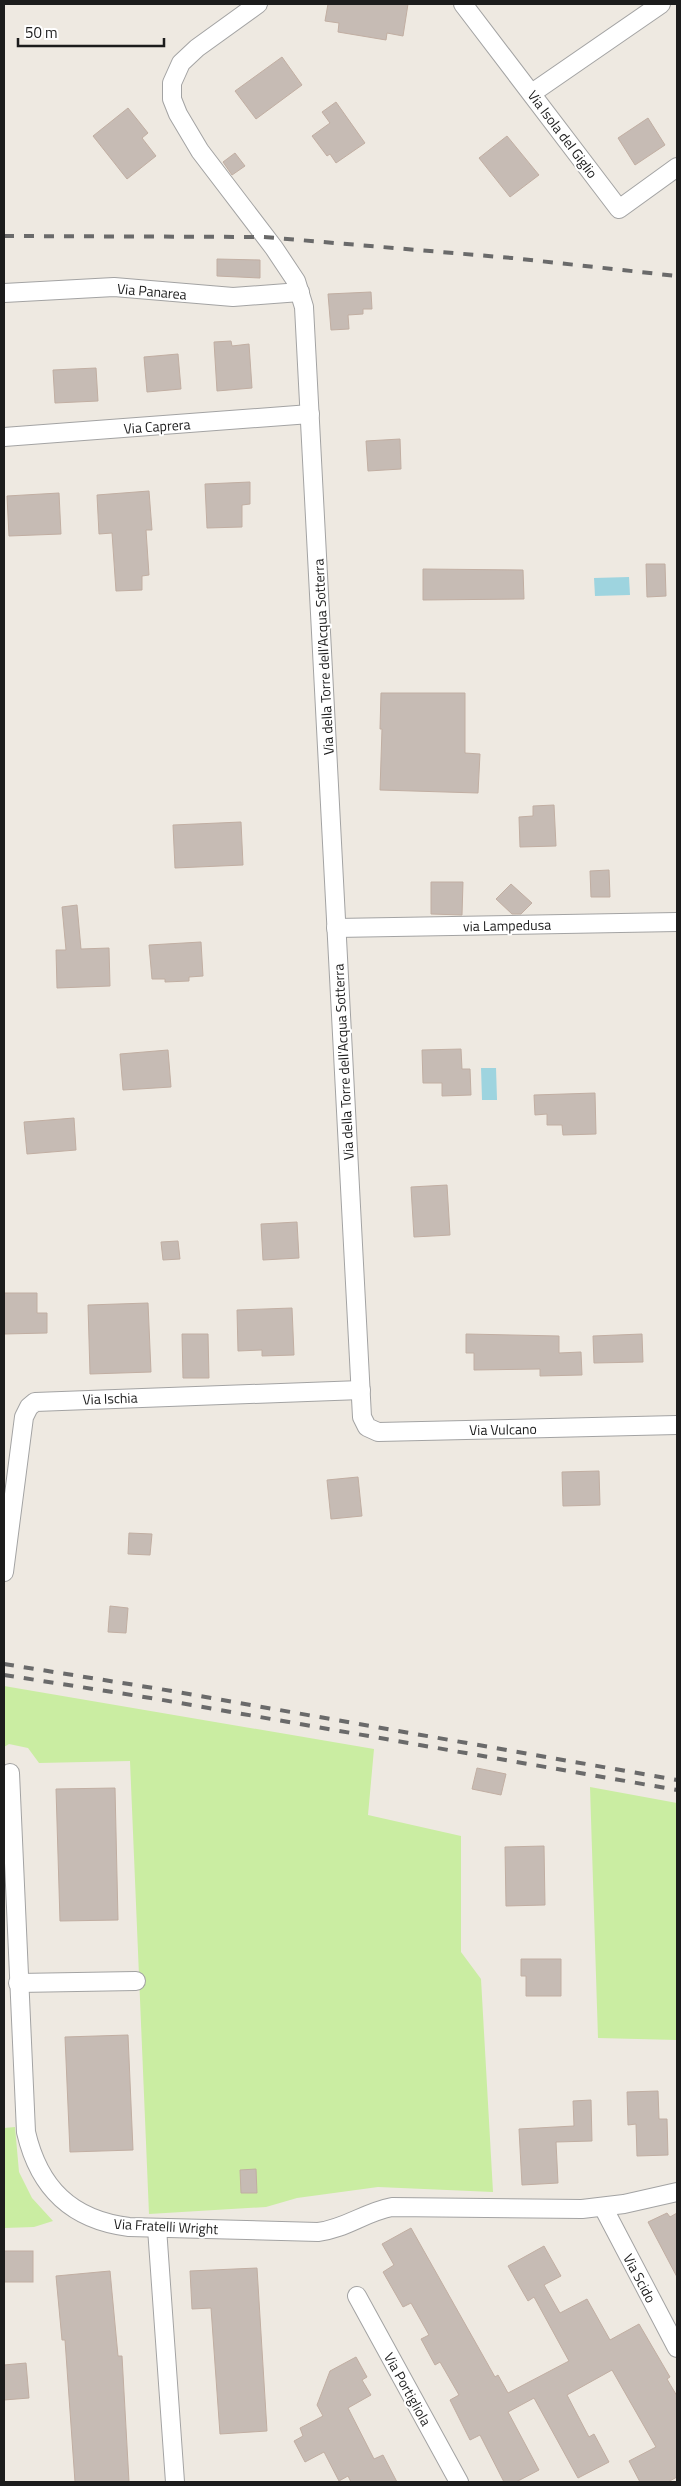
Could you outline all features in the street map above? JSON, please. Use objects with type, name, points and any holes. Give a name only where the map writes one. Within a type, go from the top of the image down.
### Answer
[{"type":"street","name":"Via della Torre dell'Acqua Sotterra","points":[[258,4],[198,48],[181,63],[172,83],[172,99],[178,114],[200,151],[274,248],[296,281],[304,307],[361,1390]]},
{"type":"street","name":"Via Isola del Giglio","points":[[463,4],[619,209],[677,167]]},
{"type":"street","points":[[532,93],[660,4]]},
{"type":"street","name":"Via Panarea","points":[[4,293],[114,287],[233,298],[300,292]]},
{"type":"street","name":"Via Caprera","points":[[4,437],[310,414]]},
{"type":"street","name":"via Lampedusa","points":[[336,928],[677,922]]},
{"type":"street","name":"Via Vulcano","points":[[361,1390],[363,1419],[367,1427],[378,1432],[677,1425]]},
{"type":"street","name":"Via Ischia","points":[[4,1572],[24,1417],[29,1407],[35,1402],[361,1390]]},
{"type":"street","name":"Via Fratelli Wright","points":[[10,1773],[24,2124],[31,2152],[41,2175],[59,2197],[85,2215],[120,2226],[318,2232],[337,2228],[368,2214],[392,2207],[562,2210],[603,2208],[677,2192]]},
{"type":"street","points":[[18,1983],[136,1981]]},
{"type":"street","name":"Via Scido","points":[[603,2208],[677,2348]]},
{"type":"street","points":[[158,2228],[175,2482]]},
{"type":"street","name":"Via Portigliola","points":[[357,2296],[458,2482]]},
{"type":"green space","points":[[4,1686],[374,1749],[368,1815],[461,1836],[461,1952],[481,1979],[493,2192],[378,2187],[297,2198],[266,2207],[149,2214],[130,1761],[39,1763],[28,1748],[9,1744],[4,1747]]},
{"type":"green space","points":[[590,1787],[677,1803],[677,2040],[598,2038]]},
{"type":"green space","points":[[15,2127],[19,2172],[32,2198],[53,2221],[34,2227],[4,2228],[4,2128]]},
{"type":"water","points":[[629,577],[630,595],[595,596],[594,578]]},
{"type":"water","points":[[481,1068],[496,1068],[497,1100],[482,1100]]},
{"type":"building","points":[[328,4],[408,4],[403,36],[387,33],[386,40],[338,32],[339,23],[325,21]]},
{"type":"building","points":[[282,57],[302,85],[256,119],[235,91]]},
{"type":"building","points":[[336,102],[365,143],[336,163],[330,154],[327,156],[312,136],[330,123],[322,112]]},
{"type":"building","points":[[128,108],[148,133],[142,138],[156,156],[127,179],[93,136]]},
{"type":"building","points":[[648,118],[665,145],[635,165],[618,138]]},
{"type":"building","points":[[507,136],[539,175],[510,197],[479,158]]},
{"type":"building","points":[[235,153],[245,166],[232,175],[223,162]]},
{"type":"building","points":[[217,259],[260,260],[260,278],[217,276]]},
{"type":"building","points":[[371,292],[372,309],[363,309],[363,314],[348,315],[349,329],[331,330],[328,294]]},
{"type":"building","points":[[231,341],[232,346],[249,344],[252,388],[217,391],[214,342]]},
{"type":"building","points":[[178,354],[181,389],[147,392],[144,357]]},
{"type":"building","points":[[96,368],[98,401],[55,403],[53,370]]},
{"type":"building","points":[[400,439],[401,469],[368,471],[366,441]]},
{"type":"building","points":[[250,482],[250,504],[242,505],[242,527],[207,528],[205,484]]},
{"type":"building","points":[[149,491],[152,530],[146,530],[149,575],[142,576],[142,590],[116,591],[112,533],[99,534],[97,495]]},
{"type":"building","points":[[59,493],[61,534],[9,536],[7,496]]},
{"type":"building","points":[[646,564],[665,564],[666,596],[647,597]]},
{"type":"building","points":[[423,569],[523,570],[524,599],[423,600]]},
{"type":"building","points":[[381,693],[465,693],[465,753],[480,754],[478,793],[380,790]]},
{"type":"building","points":[[554,805],[556,846],[520,847],[519,817],[533,816],[533,806]]},
{"type":"building","points":[[241,822],[243,865],[175,868],[173,825]]},
{"type":"building","points":[[609,870],[610,897],[591,897],[590,871]]},
{"type":"building","points":[[431,882],[463,882],[462,915],[431,914]]},
{"type":"building","points":[[511,884],[532,903],[521,914],[512,914],[496,899]]},
{"type":"building","points":[[77,905],[81,949],[109,948],[110,986],[57,988],[56,950],[66,950],[62,907]]},
{"type":"building","points":[[201,942],[203,976],[189,977],[189,981],[165,982],[165,979],[152,979],[149,945]]},
{"type":"building","points":[[461,1049],[462,1069],[470,1069],[471,1095],[442,1096],[442,1083],[423,1083],[422,1050]]},
{"type":"building","points":[[168,1050],[171,1087],[123,1090],[120,1054]]},
{"type":"building","points":[[595,1093],[596,1134],[563,1135],[562,1125],[547,1125],[547,1114],[535,1115],[534,1095]]},
{"type":"building","points":[[74,1118],[76,1150],[27,1154],[24,1122]]},
{"type":"building","points":[[447,1185],[450,1235],[414,1237],[411,1187]]},
{"type":"building","points":[[297,1222],[299,1258],[263,1260],[261,1224]]},
{"type":"building","points":[[178,1241],[180,1259],[163,1260],[161,1242]]},
{"type":"building","points":[[4,1293],[37,1293],[37,1313],[47,1313],[47,1333],[4,1334]]},
{"type":"building","points":[[148,1303],[151,1372],[90,1374],[88,1305]]},
{"type":"building","points":[[292,1308],[294,1355],[262,1356],[262,1350],[238,1351],[237,1310]]},
{"type":"building","points":[[182,1334],[208,1334],[209,1378],[183,1378]]},
{"type":"building","points":[[466,1334],[559,1336],[559,1353],[581,1352],[582,1375],[540,1376],[540,1369],[474,1370],[474,1353],[466,1353]]},
{"type":"building","points":[[642,1334],[643,1362],[594,1363],[593,1336]]},
{"type":"building","points":[[599,1471],[600,1505],[563,1506],[562,1472]]},
{"type":"building","points":[[358,1477],[362,1516],[331,1519],[327,1480]]},
{"type":"building","points":[[129,1533],[152,1534],[150,1555],[128,1554]]},
{"type":"building","points":[[110,1606],[128,1608],[126,1633],[108,1632]]},
{"type":"building","points":[[477,1768],[506,1774],[501,1795],[472,1789]]},
{"type":"building","points":[[115,1788],[118,1920],[60,1921],[56,1789]]},
{"type":"building","points":[[544,1846],[545,1905],[506,1906],[505,1847]]},
{"type":"building","points":[[521,1959],[561,1959],[561,1996],[526,1996],[526,1976],[521,1976]]},
{"type":"building","points":[[128,2035],[133,2150],[70,2152],[65,2037]]},
{"type":"building","points":[[658,2091],[659,2119],[667,2119],[668,2155],[637,2156],[636,2124],[628,2125],[627,2092]]},
{"type":"building","points":[[591,2100],[592,2141],[556,2142],[558,2183],[522,2185],[519,2129],[574,2126],[573,2101]]},
{"type":"building","points":[[256,2169],[257,2193],[241,2193],[240,2170]]},
{"type":"building","points":[[667,2213],[670,2217],[677,2213],[677,2277],[648,2222]]},
{"type":"building","points":[[411,2228],[495,2377],[498,2375],[508,2393],[569,2361],[534,2297],[528,2301],[508,2266],[544,2246],[561,2276],[544,2285],[560,2313],[587,2299],[610,2340],[639,2324],[670,2377],[667,2379],[677,2396],[677,2477],[668,2482],[640,2482],[629,2461],[656,2447],[612,2370],[567,2395],[589,2437],[594,2434],[609,2462],[578,2478],[534,2398],[508,2412],[539,2470],[516,2482],[504,2482],[480,2435],[470,2440],[450,2400],[459,2395],[440,2362],[435,2365],[421,2339],[429,2335],[411,2303],[403,2307],[383,2272],[394,2265],[382,2244]]},
{"type":"building","points":[[4,2251],[33,2251],[33,2282],[4,2282]]},
{"type":"building","points":[[257,2268],[267,2431],[220,2434],[211,2308],[192,2309],[190,2271]]},
{"type":"building","points":[[110,2271],[118,2356],[122,2356],[129,2482],[75,2482],[65,2340],[62,2340],[56,2276]]},
{"type":"building","points":[[356,2357],[367,2377],[362,2380],[371,2395],[348,2408],[374,2459],[383,2455],[397,2482],[351,2482],[348,2476],[339,2481],[324,2452],[305,2462],[294,2441],[303,2436],[300,2428],[323,2416],[317,2405],[330,2371]]},
{"type":"building","points":[[26,2363],[29,2398],[4,2400],[4,2365]]},
{"type":"railway","points":[[4,236],[264,237],[512,258],[677,276]]},
{"type":"railway","points":[[4,1664],[160,1689],[677,1780]]},
{"type":"railway","points":[[4,1675],[157,1699],[677,1790]]}]
